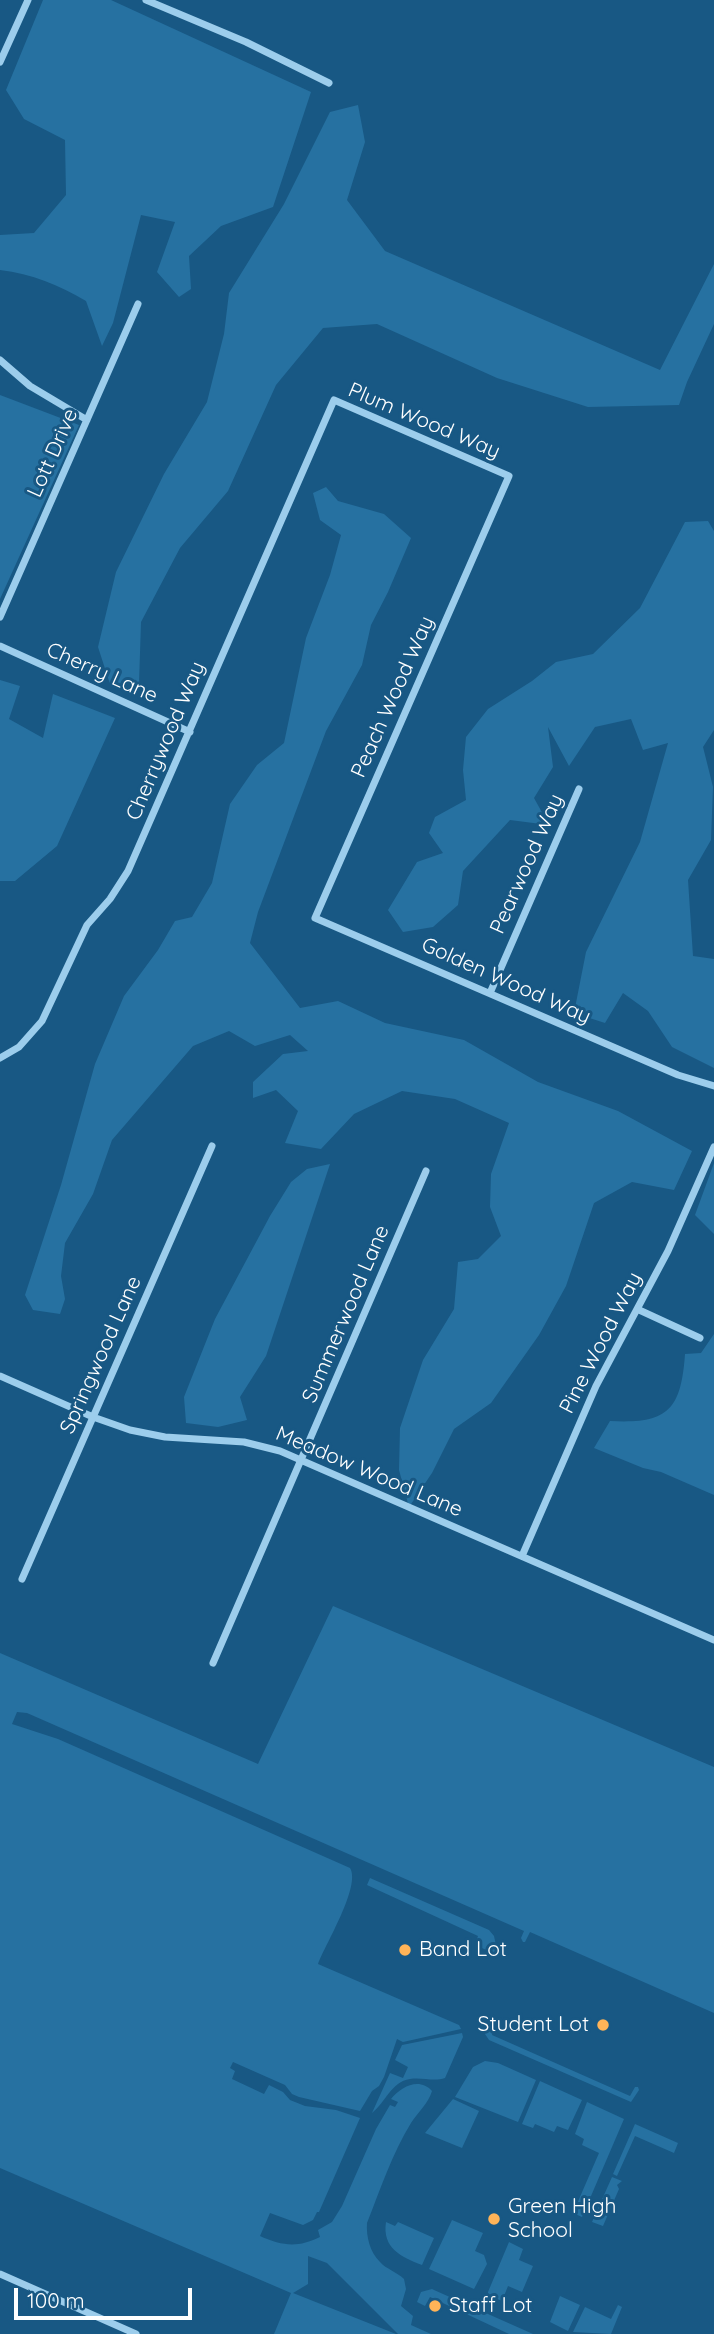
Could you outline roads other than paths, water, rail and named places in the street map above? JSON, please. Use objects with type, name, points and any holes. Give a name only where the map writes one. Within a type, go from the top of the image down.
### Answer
[{"type":"street","points":[[0,62],[28,0]]},
{"type":"street","points":[[146,0],[246,42],[329,83]]},
{"type":"street","name":"Lott Drive","points":[[0,617],[138,304]]},
{"type":"street","points":[[0,360],[30,386],[87,420]]},
{"type":"street","name":"Plum Wood Way","points":[[328,414],[334,400],[509,477],[490,520]]},
{"type":"street","name":"Cherrywood Way","points":[[0,1058],[19,1047],[42,1021],[87,925],[110,899],[128,871],[328,414]]},
{"type":"street","name":"Peach Wood Way","points":[[328,888],[490,520]]},
{"type":"street","name":"Cherry Lane","points":[[0,646],[190,732]]},
{"type":"street","name":"Pearwood Way","points":[[490,993],[579,789]]},
{"type":"street","name":"Golden Wood Way","points":[[328,888],[315,918],[678,1075],[714,1086]]},
{"type":"street","name":"Springwood Lane","points":[[22,1579],[212,1146]]},
{"type":"street","name":"Pine Wood Way","points":[[522,1556],[596,1386],[682,1222],[714,1147]]},
{"type":"street","name":"Summerwood Lane","points":[[213,1663],[426,1171]]},
{"type":"street","points":[[637,1309],[700,1338]]},
{"type":"street","name":"Meadow Wood Lane","points":[[0,1376],[93,1417],[130,1430],[158,1436],[243,1442],[268,1447],[714,1640]]},
{"type":"street","points":[[0,2274],[136,2334]]},
{"type":"place","name":"Band Lot","points":[[405,1950]]},
{"type":"place","name":"Student Lot","points":[[603,2025]]},
{"type":"place","name":"Green High School","points":[[494,2219]]},
{"type":"place","name":"Staff Lot","points":[[435,2306]]}]
